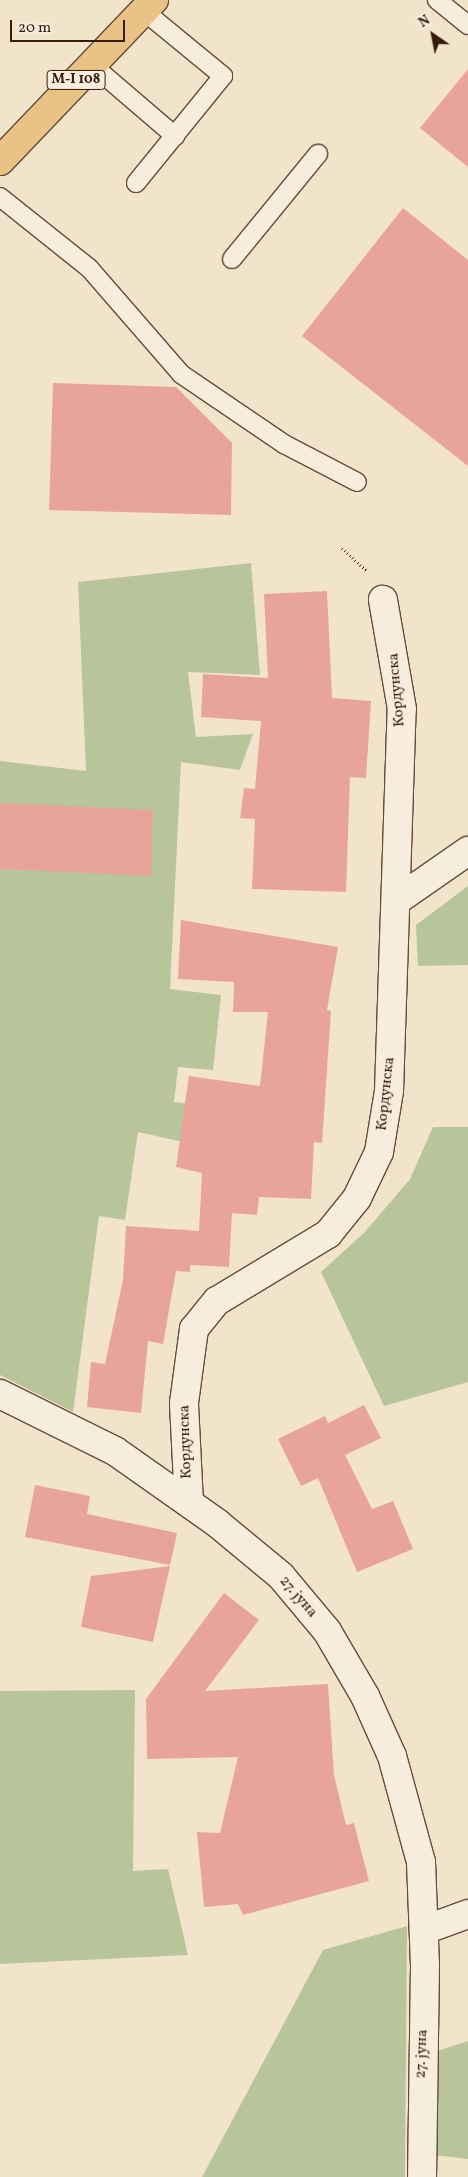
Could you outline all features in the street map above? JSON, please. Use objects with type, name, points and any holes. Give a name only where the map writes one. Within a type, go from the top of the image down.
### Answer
[{"type":"main road","name":"M-I 108","points":[[0,161],[149,5]]},
{"type":"street","name":"Кордунска","points":[[189,1503],[184,1402],[194,1330],[216,1301],[328,1234],[356,1198],[380,1152],[389,1091],[402,709],[383,600]]},
{"type":"street","points":[[396,901],[468,852]]},
{"type":"street","name":"27. јуна","points":[[0,1394],[115,1451],[189,1503],[281,1576],[327,1631],[365,1696],[392,1756],[421,1862],[424,1930],[422,2177]]},
{"type":"street","points":[[424,1930],[468,1914]]},
{"type":"lane","points":[[437,0],[468,25]]},
{"type":"lane","points":[[136,183],[223,76],[149,5]]},
{"type":"lane","points":[[91,64],[175,136]]},
{"type":"lane","points":[[232,259],[318,154]]},
{"type":"lane","points":[[0,197],[96,274],[181,374],[284,444],[357,482]]},
{"type":"green space","points":[[251,563],[260,675],[188,672],[196,737],[253,734],[240,770],[181,762],[170,989],[221,995],[213,1070],[178,1067],[174,1102],[211,1106],[206,1147],[138,1132],[125,1220],[99,1216],[73,1412],[0,1375],[0,761],[86,771],[78,582]]},
{"type":"green space","points":[[468,886],[468,965],[418,966],[416,925]]},
{"type":"green space","points":[[433,1127],[468,1127],[468,1382],[384,1406],[321,1272],[364,1233],[410,1179]]},
{"type":"green space","points":[[135,1690],[133,1871],[168,1869],[188,1955],[0,1964],[0,1691]]},
{"type":"green space","points":[[407,1926],[405,2177],[202,2177],[323,1950]]},
{"type":"green space","points":[[468,2041],[468,2159],[433,2155],[437,2051]]},
{"type":"building","points":[[468,69],[468,167],[420,128]]},
{"type":"building","points":[[403,208],[468,260],[468,466],[302,336]]},
{"type":"building","points":[[53,383],[176,387],[232,443],[231,515],[49,510]]},
{"type":"building","points":[[327,591],[332,698],[371,701],[366,778],[350,777],[346,892],[252,889],[255,819],[240,818],[244,788],[255,789],[261,721],[201,717],[203,674],[268,678],[264,594]]},
{"type":"building","points":[[0,803],[153,810],[151,876],[0,869]]},
{"type":"building","points":[[181,920],[338,947],[327,1010],[331,1011],[322,1143],[314,1142],[311,1199],[259,1197],[257,1215],[232,1213],[229,1267],[190,1265],[190,1272],[176,1271],[163,1344],[148,1341],[141,1413],[87,1407],[91,1362],[105,1364],[123,1280],[126,1226],[199,1231],[202,1173],[176,1167],[189,1076],[260,1086],[268,1012],[233,1012],[234,982],[178,979]]},
{"type":"building","points":[[364,1405],[381,1438],[345,1455],[372,1509],[393,1501],[413,1549],[357,1572],[318,1478],[301,1486],[278,1439],[325,1416],[328,1423]]},
{"type":"building","points":[[35,1485],[90,1496],[87,1514],[177,1533],[170,1565],[25,1537]]},
{"type":"building","points":[[170,1566],[153,1642],[81,1627],[91,1576]]},
{"type":"building","points":[[224,1593],[259,1620],[205,1691],[328,1684],[334,1775],[346,1825],[354,1823],[369,1881],[243,1915],[238,1904],[204,1907],[197,1832],[220,1833],[238,1757],[147,1759],[146,1699]]}]
